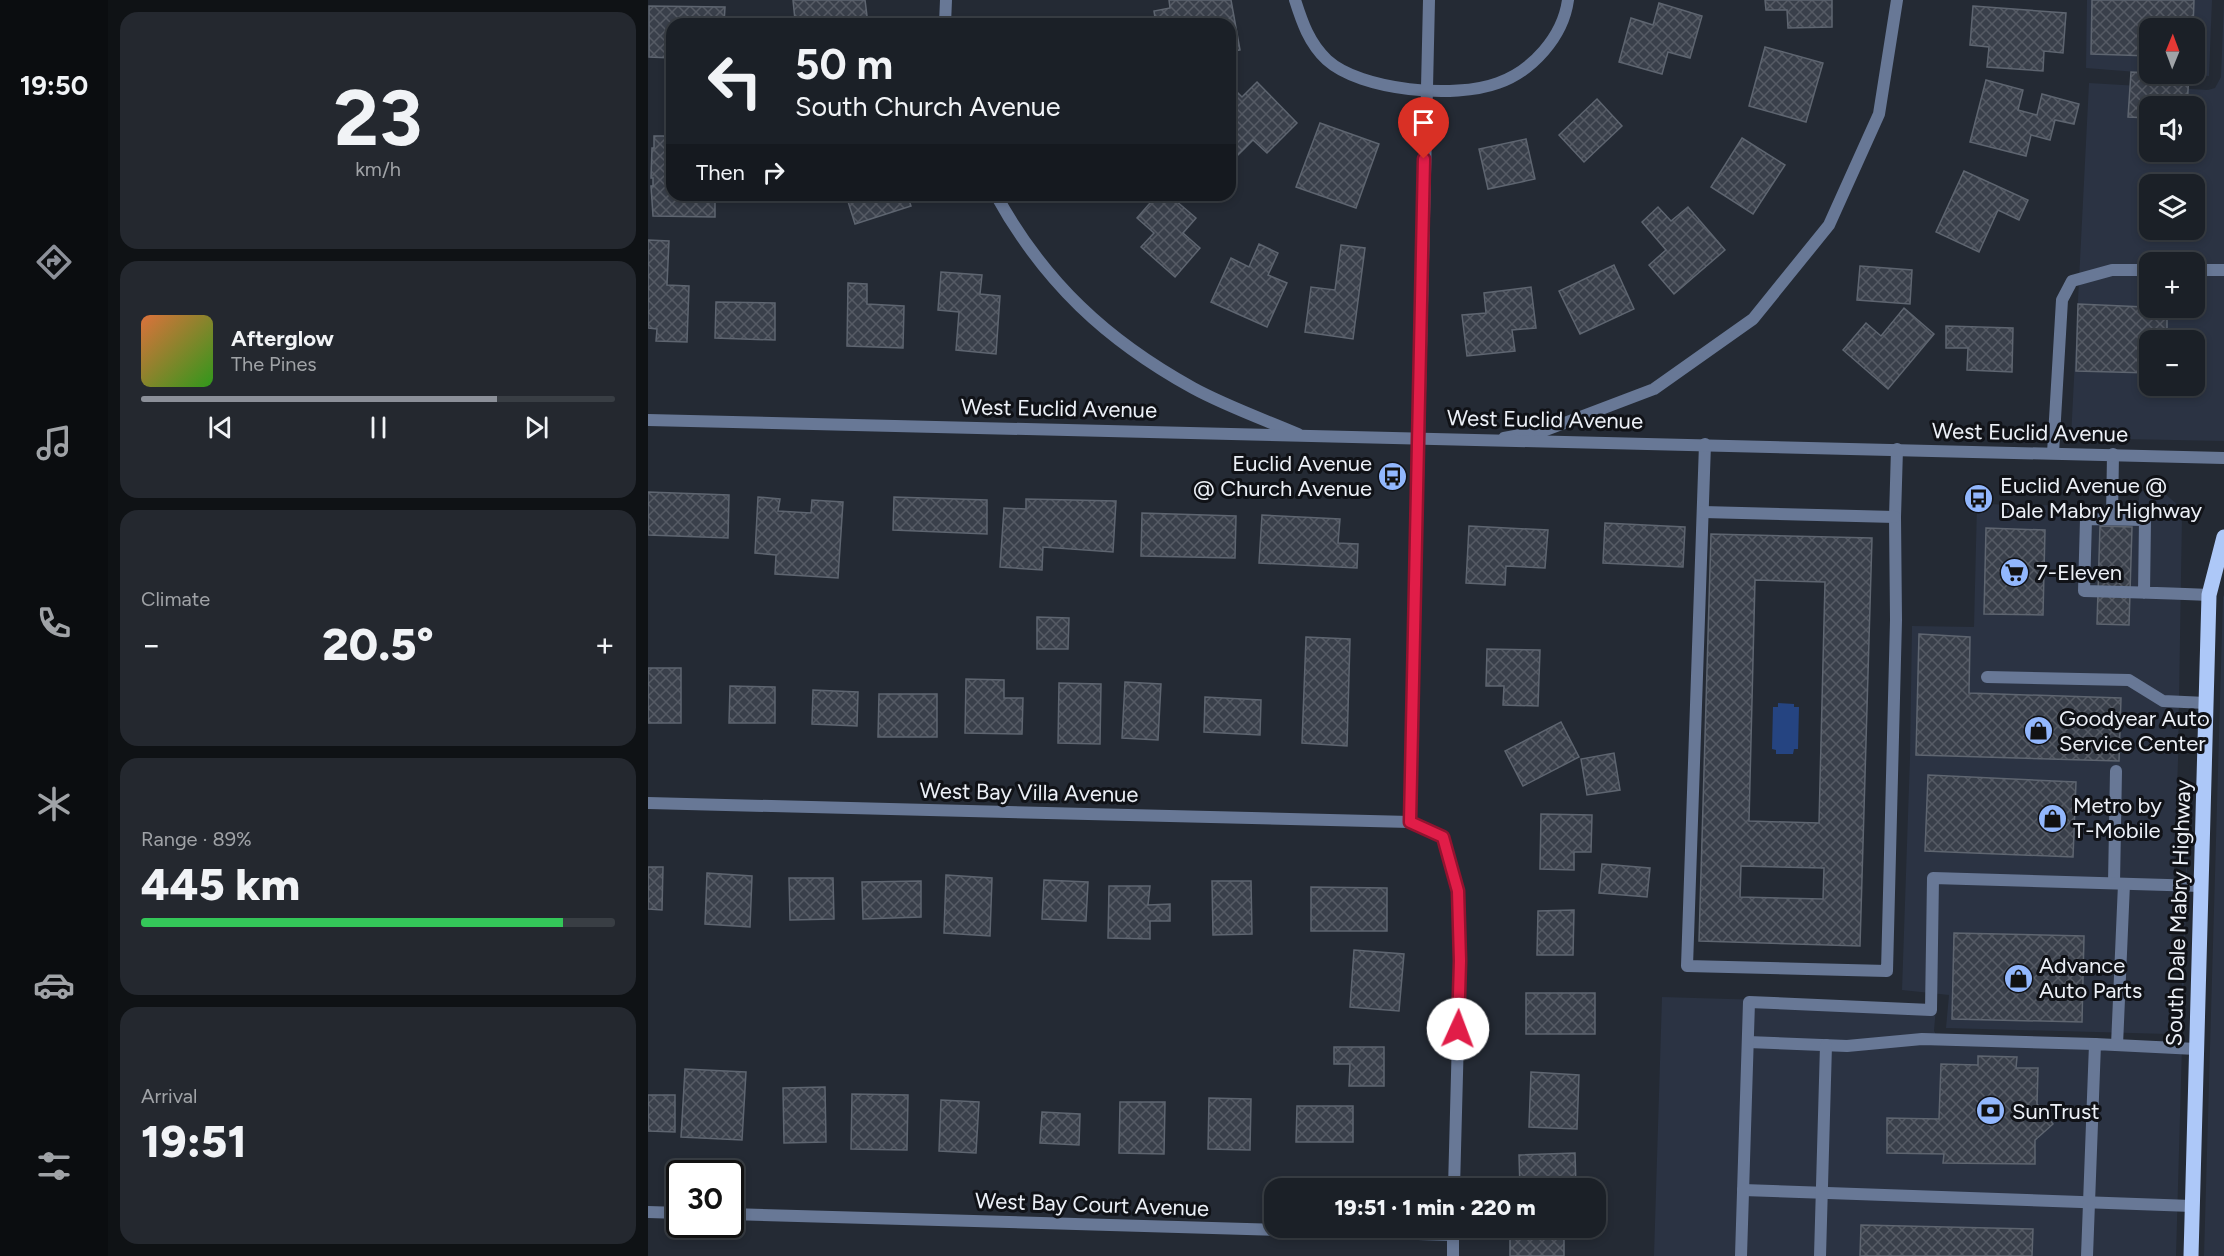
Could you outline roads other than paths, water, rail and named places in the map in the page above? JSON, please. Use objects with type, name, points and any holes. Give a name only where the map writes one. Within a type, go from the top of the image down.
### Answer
[{"type":"main road","name":"South Dale Mabry Highway","points":[[2190,1256],[2209,595],[2224,537]]},
{"type":"street","points":[[945,18],[946,0]]},
{"type":"street","points":[[1295,0],[1305,32],[1327,60],[1357,78],[1392,88],[1426,90],[1469,90],[1499,83],[1530,65],[1554,39],[1568,0]]},
{"type":"street","points":[[1429,0],[1410,822],[1443,837],[1458,891],[1460,961],[1454,1178]]},
{"type":"street","points":[[1497,439],[1546,430],[1654,390],[1753,319],[1829,225],[1839,205],[1879,114],[1898,0]]},
{"type":"street","points":[[999,201],[1015,230],[1060,289],[1109,334],[1193,388],[1298,434]]},
{"type":"street","points":[[2054,453],[2062,300],[2072,281],[2112,270],[2139,270]]},
{"type":"street","points":[[2205,270],[2224,270]]},
{"type":"street","name":"West Euclid Avenue","points":[[648,420],[2224,458]]},
{"type":"street","points":[[1705,444],[1687,966],[1887,971],[1896,620],[1897,449]]},
{"type":"street","points":[[2112,519],[2113,454]]},
{"type":"street","points":[[1703,512],[1895,517]]},
{"type":"street","points":[[2144,593],[2145,520],[2086,519],[2084,591],[2144,593],[2209,595]]},
{"type":"street","points":[[1987,676],[2129,680],[2163,701],[2206,703]]},
{"type":"street","points":[[2115,771],[2119,884],[2117,1045]]},
{"type":"street","name":"West Bay Villa Avenue","points":[[648,803],[1410,822]]},
{"type":"street","points":[[1741,1256],[1749,1002],[1931,1010],[1934,878],[2201,886]]},
{"type":"street","points":[[1748,1042],[1847,1046],[1922,1039],[2196,1049]]},
{"type":"street","points":[[2086,1256],[2095,1044]]},
{"type":"street","points":[[1820,1256],[1826,1045]]},
{"type":"street","points":[[1743,1190],[2192,1206]]},
{"type":"street","points":[[648,1212],[666,1213]]},
{"type":"street","name":"West Bay Court Avenue","points":[[744,1215],[1264,1227]]},
{"type":"street","points":[[1453,1238],[1453,1256]]},
{"type":"water","points":[[1778,703],[1794,704],[1794,707],[1799,707],[1798,749],[1794,749],[1793,754],[1776,754],[1776,750],[1772,749],[1773,707],[1778,707]]},
{"type":"place","name":"Euclid Avenue @ Church Avenue","points":[[1393,476]]},
{"type":"place","name":"Euclid Avenue @ Dale Mabry Highway","points":[[1979,498]]},
{"type":"place","name":"7-Eleven","points":[[2015,572]]},
{"type":"place","name":"Goodyear Auto Service Center","points":[[2038,731]]},
{"type":"place","name":"Metro by T-Mobile","points":[[2052,818]]},
{"type":"place","name":"Advance Auto Parts","points":[[2018,978]]},
{"type":"place","name":"SunTrust","points":[[1991,1111]]}]
